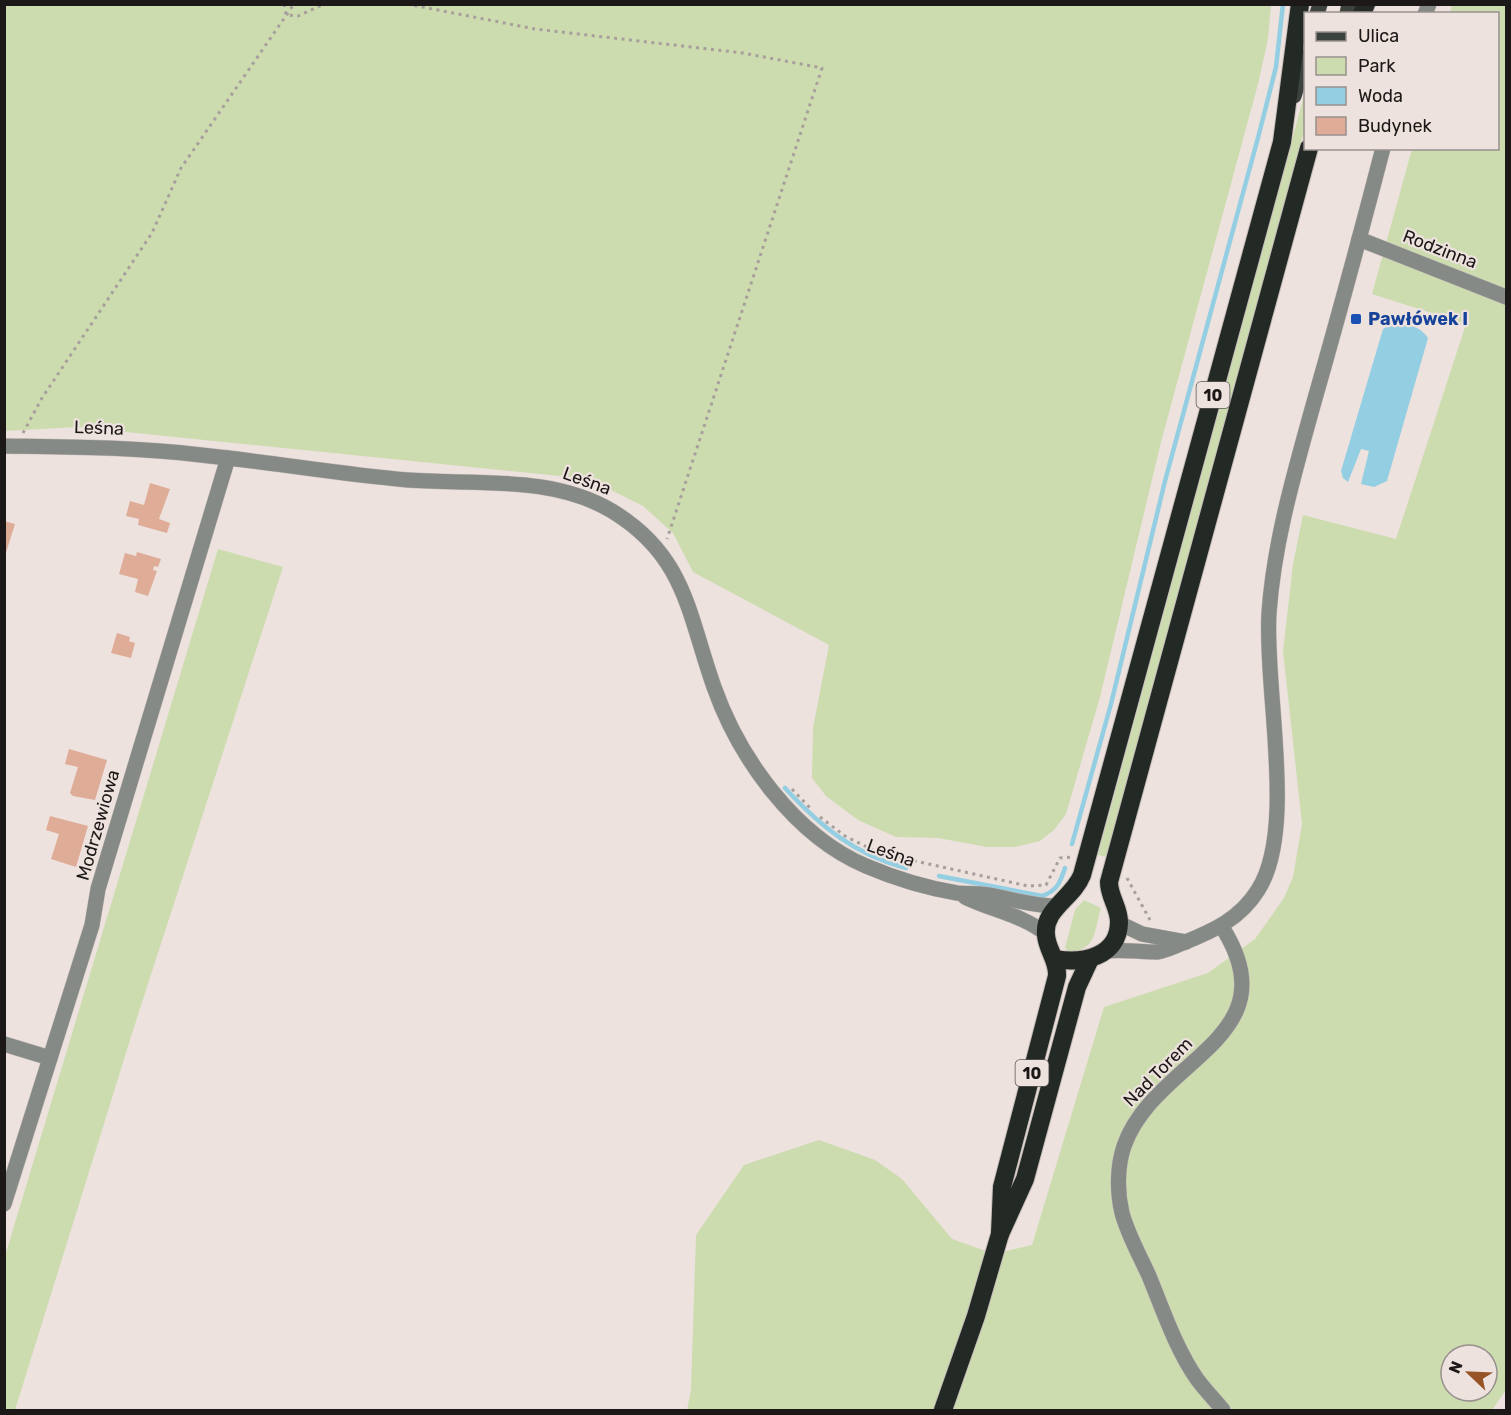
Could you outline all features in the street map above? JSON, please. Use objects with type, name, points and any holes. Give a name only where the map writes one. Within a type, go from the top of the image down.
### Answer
[{"type":"highway","name":"10","points":[[1000,1234],[1002,1187],[1057,976],[1055,959],[1046,934],[1048,920],[1082,875],[1282,141],[1300,4]]},
{"type":"highway","name":"10","points":[[943,1410],[976,1316],[1000,1234],[1025,1179],[1083,971],[1116,937],[1119,923],[1118,911],[1111,898],[1109,882],[1308,150]]},
{"type":"highway","points":[[1064,901],[1087,892],[1111,898]]},
{"type":"highway","points":[[1055,959],[1077,962],[1098,955]]},
{"type":"main road","points":[[1282,141],[1304,60]]},
{"type":"street","points":[[1098,955],[1135,949],[1158,952],[1222,927],[1236,916],[1257,892],[1270,866],[1277,825],[1277,789],[1269,669],[1272,576],[1293,481],[1382,150]]},
{"type":"street","name":"Rodzinna","points":[[1359,239],[1506,297]]},
{"type":"street","name":"Leśna","points":[[11,446],[144,449],[408,480],[549,488],[581,496],[612,511],[645,535],[662,553],[687,599],[715,691],[742,747],[779,797],[816,836],[835,850],[874,869],[957,893],[991,909],[1028,921],[1046,934]]},
{"type":"street","name":"Modrzewiowa","points":[[4,1204],[92,925],[98,890],[228,458]]},
{"type":"street","name":"Leśna","points":[[957,893],[987,895],[1034,906],[1064,901]]},
{"type":"street","points":[[1119,923],[1142,934],[1186,942]]},
{"type":"street","name":"Nad Torem","points":[[1222,927],[1233,944],[1243,971],[1243,989],[1238,1008],[1213,1044],[1160,1091],[1133,1125],[1123,1148],[1118,1192],[1129,1233],[1176,1341],[1196,1378],[1223,1410]]},
{"type":"street","points":[[4,1044],[50,1058]]},
{"type":"path","points":[[284,4],[286,15]]},
{"type":"path","points":[[11,446],[152,233],[181,168],[294,4]]},
{"type":"path","points":[[286,15],[298,16],[324,4]]},
{"type":"path","points":[[407,4],[505,25],[587,37],[743,53],[822,68],[662,553]]},
{"type":"path","points":[[788,784],[814,813],[845,836],[879,853],[922,865],[1042,887],[1051,880],[1060,858],[1065,856],[1076,858]]},
{"type":"green space","points":[[5,4],[1271,5],[1268,39],[1258,84],[1161,442],[1100,697],[1066,814],[1054,830],[1040,841],[1015,847],[987,847],[938,838],[896,837],[858,820],[826,796],[812,778],[813,728],[829,645],[693,572],[673,533],[643,506],[589,479],[77,427],[5,431]]},
{"type":"green space","points":[[1452,5],[1506,5],[1506,1390],[1499,1400],[1499,1343],[1439,1343],[1439,1403],[1497,1403],[1492,1410],[687,1410],[691,1390],[696,1235],[744,1165],[819,1140],[875,1160],[902,1179],[952,1239],[994,1254],[1032,1245],[1104,1007],[1208,973],[1255,939],[1284,898],[1293,877],[1302,824],[1283,651],[1293,564],[1303,515],[1396,539],[1466,324],[1372,294],[1412,150],[1499,150],[1499,12],[1450,12]]},
{"type":"green space","points":[[1304,96],[1304,132],[1107,857],[1098,855]]},
{"type":"green space","points":[[218,549],[283,567],[135,1024],[15,1410],[5,1410],[5,1256]]},
{"type":"green space","points":[[1084,900],[1101,908],[1095,931],[1090,943],[1079,950],[1070,952],[1065,948],[1075,910]]},
{"type":"water","points":[[1392,324],[1417,328],[1428,338],[1387,481],[1374,487],[1361,484],[1369,451],[1361,449],[1348,482],[1343,478],[1341,471],[1383,329]]},
{"type":"building","points":[[150,483],[170,489],[159,519],[170,523],[167,533],[138,525],[139,519],[126,516],[130,501],[144,505]]},
{"type":"building","points":[[4,521],[15,524],[5,556],[4,556]]},
{"type":"building","points":[[137,552],[161,559],[158,567],[154,566],[153,570],[157,571],[148,596],[135,592],[138,579],[119,574],[125,553],[136,556]]},
{"type":"building","points":[[117,633],[130,637],[129,641],[135,643],[131,658],[111,653]]},
{"type":"building","points":[[69,749],[107,760],[95,800],[73,796],[70,793],[78,767],[65,764]]},
{"type":"building","points":[[50,816],[88,826],[76,867],[51,859],[59,834],[46,830]]},
{"type":"waterway","points":[[1072,844],[1111,704],[1165,481],[1276,67],[1283,4]]},
{"type":"waterway","points":[[785,788],[825,827],[855,847],[906,868]]},
{"type":"waterway","points":[[939,876],[1042,896],[1057,886],[1065,868]]},
{"type":"place","name":"Pawłówek I","points":[[1356,319]]}]
